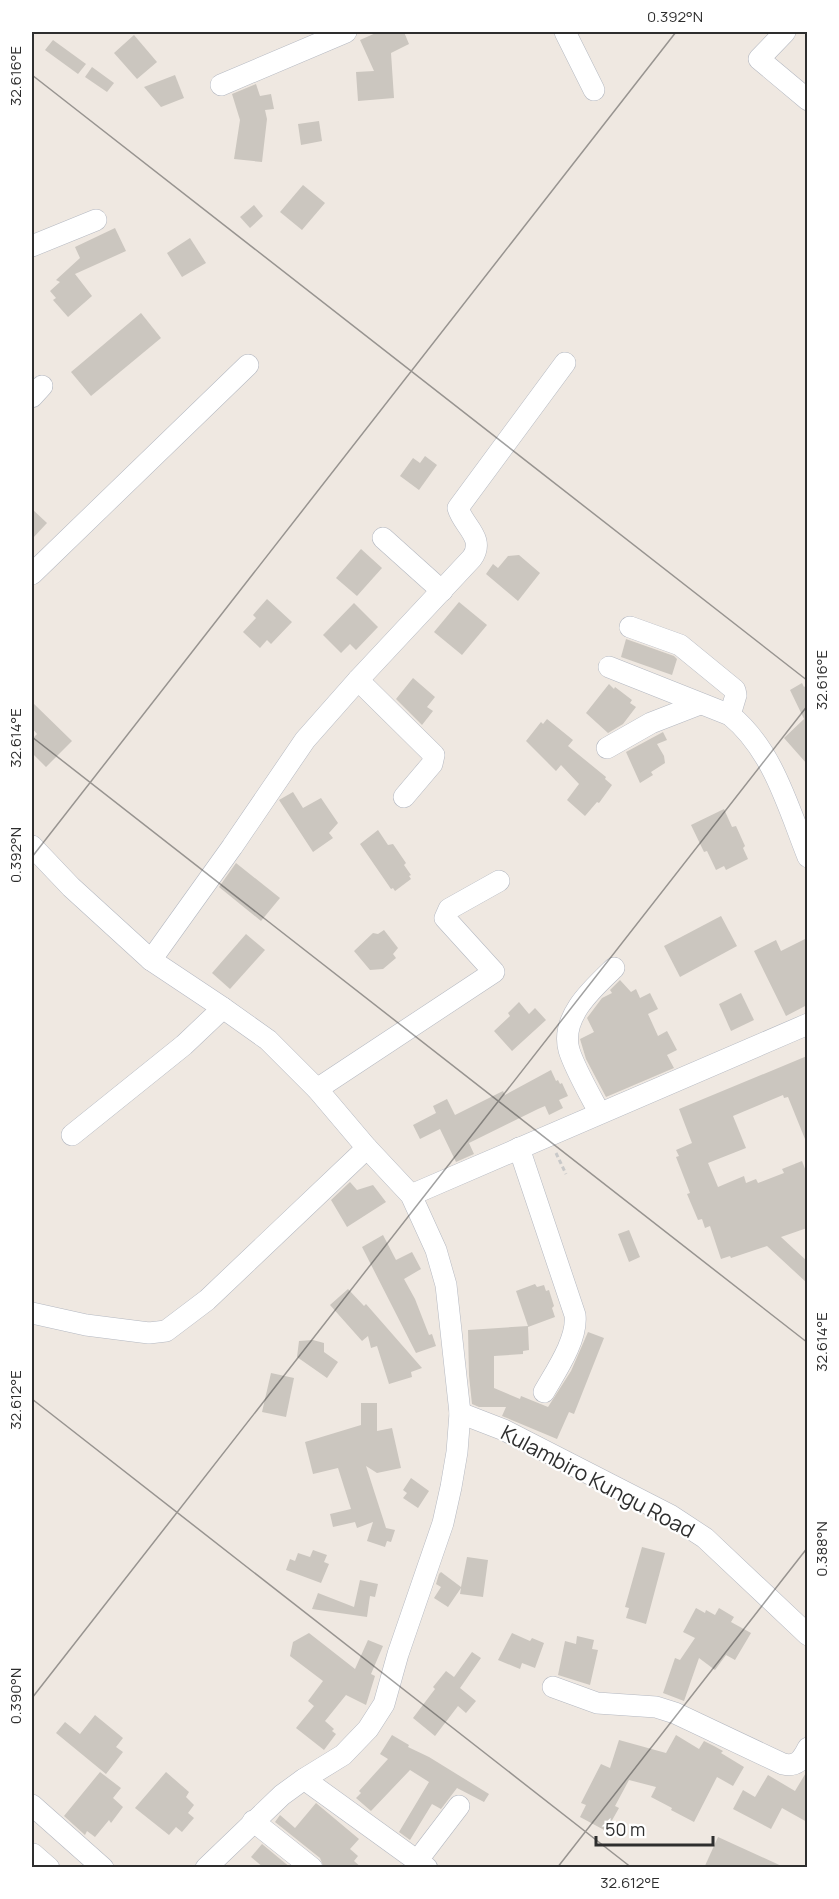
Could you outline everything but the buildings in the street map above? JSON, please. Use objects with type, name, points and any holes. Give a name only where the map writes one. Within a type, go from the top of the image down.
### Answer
[{"type":"street","points":[[221,86],[346,32]]},
{"type":"street","points":[[565,32],[594,90]]},
{"type":"street","points":[[785,32],[759,59],[807,100]]},
{"type":"street","points":[[32,246],[96,220]]},
{"type":"street","points":[[151,960],[305,740],[477,552],[474,534],[460,515],[458,508],[565,363]]},
{"type":"street","points":[[32,574],[248,366]]},
{"type":"street","points":[[383,538],[442,591]]},
{"type":"street","points":[[630,627],[680,645],[735,690],[736,695],[730,715]]},
{"type":"street","points":[[609,668],[730,715],[745,727],[759,745],[777,779],[807,857]]},
{"type":"street","points":[[358,680],[435,755],[432,764],[404,797]]},
{"type":"street","points":[[606,748],[651,723],[700,704]]},
{"type":"street","points":[[33,851],[151,960],[268,1040],[317,1089],[411,1195],[436,1250],[446,1285],[460,1413],[451,1488],[384,1704],[368,1729],[343,1755],[282,1795],[206,1868]]},
{"type":"street","points":[[317,1089],[494,972],[445,918],[449,909],[499,881]]},
{"type":"street","points":[[590,1109],[568,1049],[568,1035],[575,1012],[614,968]]},
{"type":"street","points":[[72,1135],[184,1045],[223,1008]]},
{"type":"street","points":[[411,1195],[519,1148],[590,1109],[667,1085],[807,1024]]},
{"type":"street","points":[[32,1312],[86,1325],[149,1333],[166,1331],[207,1300],[367,1148]]},
{"type":"street","points":[[519,1148],[576,1323],[565,1355],[544,1392]]},
{"type":"street","name":"Kulambiro Kungu Road","points":[[460,1413],[504,1430],[670,1515],[705,1538],[807,1635]]},
{"type":"street","points":[[553,1687],[597,1703],[656,1707],[675,1713],[783,1764],[795,1765],[807,1748]]},
{"type":"street","points":[[304,1779],[422,1864],[459,1806]]},
{"type":"street","points":[[32,1804],[103,1868]]},
{"type":"street","points":[[253,1821],[312,1868]]},
{"type":"street","points":[[32,1856],[33,1854],[49,1868]]},
{"type":"path","points":[[548,1134],[566,1174]]}]
